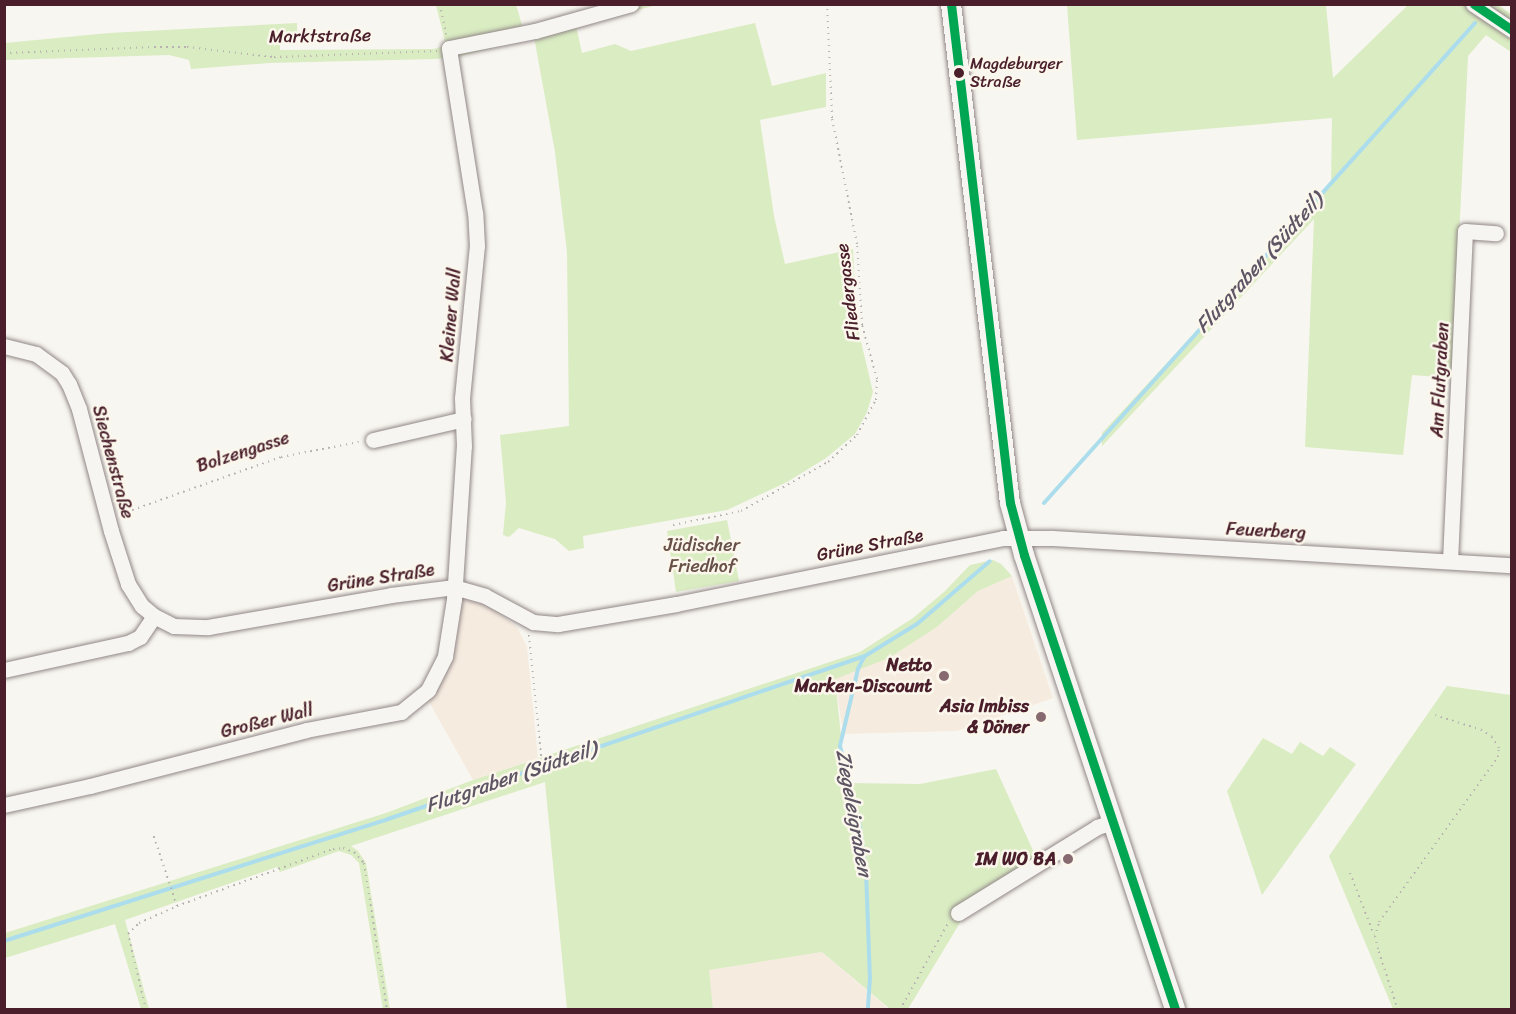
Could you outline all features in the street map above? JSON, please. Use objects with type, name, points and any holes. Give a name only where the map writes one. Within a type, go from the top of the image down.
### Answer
[{"type":"main road","points":[[951,4],[1006,471],[1019,539],[1175,1010]]},
{"type":"street","points":[[448,48],[535,31],[631,4]]},
{"type":"street","points":[[1473,4],[1512,30]]},
{"type":"street","name":"Kleiner Wall","points":[[448,48],[477,227],[462,398],[464,419],[454,587]]},
{"type":"street","name":"Am Flutgraben","points":[[1450,561],[1465,231],[1496,233]]},
{"type":"street","name":"Siechenstraße","points":[[4,346],[36,354],[62,373],[69,384],[79,409],[108,519],[134,597],[154,616]]},
{"type":"street","points":[[373,440],[464,419]]},
{"type":"street","name":"Grüne Straße","points":[[154,616],[174,626],[208,627],[454,587],[485,596],[533,622],[558,624],[676,604],[1003,538],[1019,539]]},
{"type":"street","name":"Feuerberg","points":[[1019,539],[1053,538],[1512,565]]},
{"type":"street","name":"Großer Wall","points":[[4,805],[90,786],[306,730],[401,712],[421,699],[439,672],[445,656],[454,587]]},
{"type":"street","points":[[4,670],[128,643],[140,637],[154,616]]},
{"type":"street","points":[[958,913],[1097,827],[1112,822]]},
{"type":"path","points":[[440,4],[448,48]]},
{"type":"path","name":"Fliedergasse","points":[[673,525],[741,511],[809,474],[838,454],[857,435],[876,400],[877,379],[862,324],[857,243],[831,118],[827,4]]},
{"type":"path","name":"Marktstraße","points":[[4,54],[79,48],[154,47],[196,48],[274,57],[399,54],[448,48]]},
{"type":"path","name":"Bolzengasse","points":[[108,519],[281,457],[373,440]]},
{"type":"path","points":[[529,635],[543,776]]},
{"type":"path","points":[[1375,937],[1386,911],[1498,757],[1499,748],[1492,736],[1482,730],[1435,716]]},
{"type":"path","points":[[153,834],[177,906]]},
{"type":"path","points":[[146,1010],[128,934],[140,923],[177,906],[333,849],[343,848],[354,852],[364,863],[387,1010]]},
{"type":"path","points":[[1350,873],[1375,937],[1398,1010]]},
{"type":"path","points":[[900,1010],[951,919],[958,913]]},
{"type":"shaded area","points":[[1012,576],[1053,698],[957,731],[843,734],[835,678],[889,658],[937,627],[978,591]]},
{"type":"shaded area","points":[[461,597],[487,603],[517,627],[527,647],[538,758],[473,780],[428,700],[434,692]]},
{"type":"shaded area","points":[[822,952],[890,1010],[713,1009],[708,970]]},
{"type":"green space","points":[[436,5],[516,5],[523,28],[609,5],[657,5],[576,26],[582,53],[615,44],[631,51],[755,23],[772,86],[826,73],[826,107],[760,120],[774,216],[785,264],[853,249],[857,325],[873,392],[867,412],[855,434],[826,458],[787,482],[727,510],[583,536],[584,548],[569,551],[555,539],[519,528],[509,537],[503,535],[506,502],[500,435],[569,426],[567,252],[555,152],[534,37],[457,57],[435,59],[269,63],[191,69],[189,60],[169,55],[5,60],[5,43],[109,33],[297,23],[297,36],[280,36],[280,50],[434,49],[446,45]]},
{"type":"green space","points":[[1067,5],[1326,5],[1333,78],[1408,5],[1498,5],[1511,14],[1511,52],[1486,35],[1468,56],[1452,378],[1412,375],[1403,455],[1305,447],[1314,219],[1102,446],[1102,433],[1331,186],[1332,118],[1077,140]]},
{"type":"green space","name":"Jüdischer Friedhof","points":[[727,520],[739,581],[676,592],[667,531]]},
{"type":"green space","points":[[993,560],[1001,564],[1012,576],[978,591],[937,627],[889,658],[835,679],[846,783],[920,784],[996,769],[1036,857],[951,912],[961,921],[908,1009],[890,1009],[822,952],[709,970],[713,1009],[567,1009],[545,782],[351,846],[358,851],[366,863],[390,1009],[383,1009],[359,863],[351,855],[339,851],[280,872],[277,867],[125,920],[149,1009],[141,1009],[115,924],[5,958],[5,933],[386,813],[473,780],[860,652],[913,618],[944,592],[970,565]]},
{"type":"green space","points":[[1447,686],[1511,695],[1511,1009],[1393,1009],[1329,856]]},
{"type":"green space","points":[[1263,738],[1292,754],[1300,742],[1323,756],[1330,747],[1356,764],[1262,895],[1227,791]]},
{"type":"waterway","name":"Flutgraben (Südteil)","points":[[1044,503],[1475,23]]},
{"type":"waterway","name":"Flutgraben (Südteil)","points":[[4,941],[388,819],[865,656],[917,624],[990,561]]},
{"type":"waterway","name":"Ziegeleigraben","points":[[864,657],[858,669],[840,746],[859,821],[866,871],[870,978],[868,1010]]},
{"type":"transit line","points":[[951,4],[1010,503],[1024,555],[1175,1010]]},
{"type":"transit line","points":[[1474,4],[1512,30]]},
{"type":"place","name":"Magdeburger Straße","points":[[959,73]]},
{"type":"place","name":"Netto Marken-Discount","points":[[944,676]]},
{"type":"place","name":"Asia Imbiss & Döner","points":[[1041,717]]},
{"type":"place","name":"IM WO BA","points":[[1068,859]]}]
